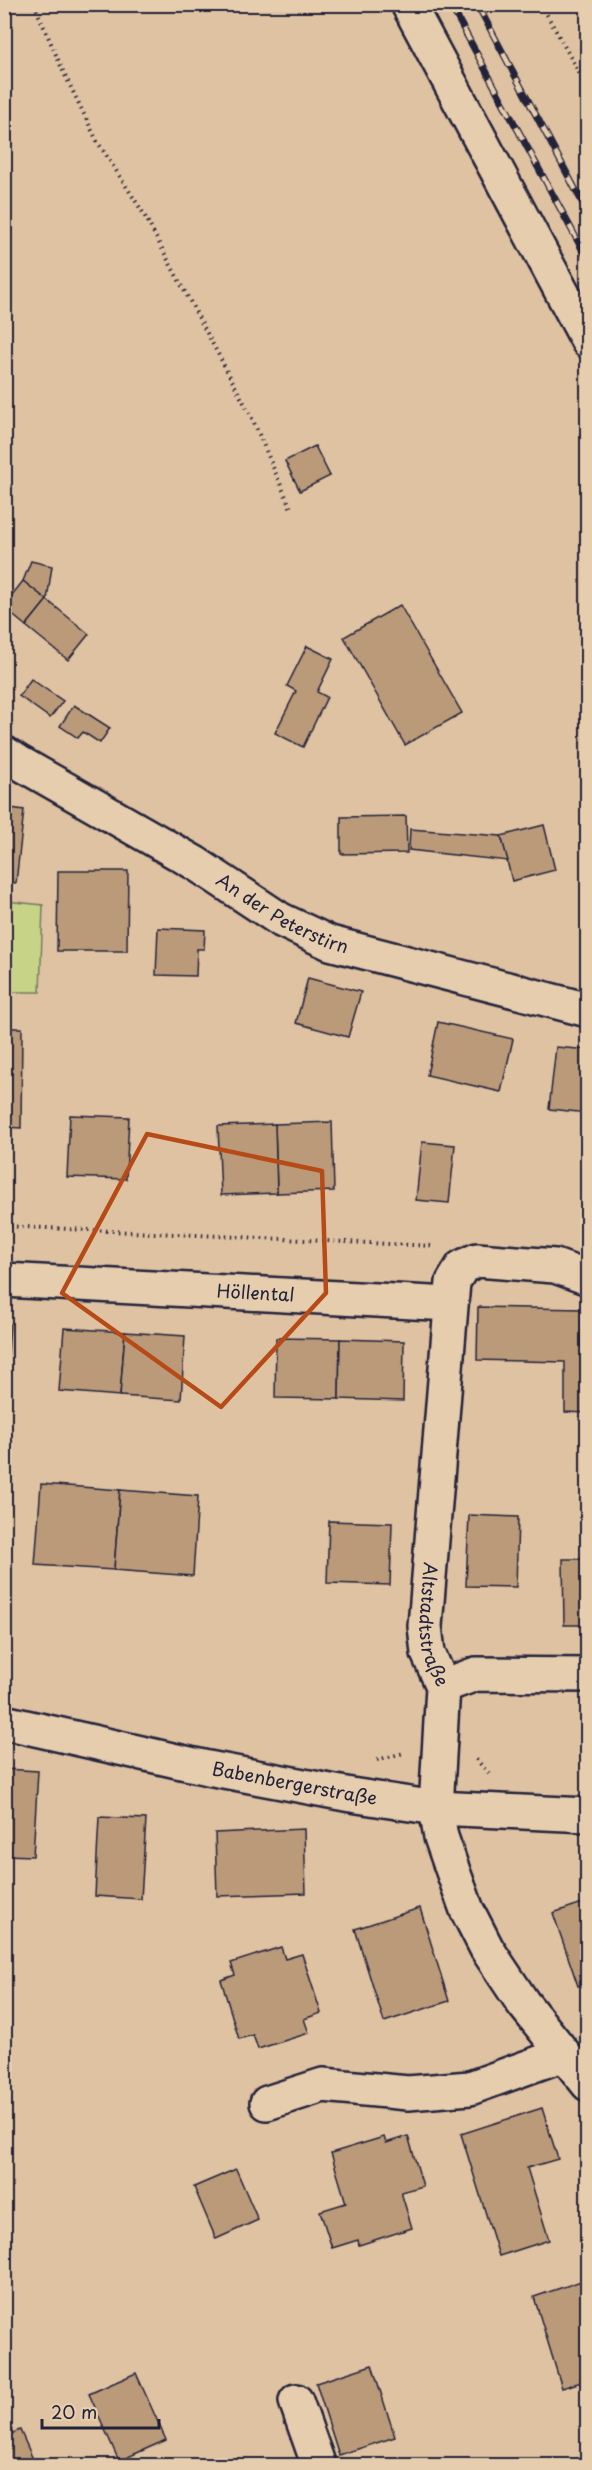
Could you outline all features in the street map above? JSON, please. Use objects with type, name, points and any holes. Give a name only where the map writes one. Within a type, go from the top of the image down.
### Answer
[{"type":"street","points":[[408,4],[588,340]]},
{"type":"street","name":"An der Peterstirn","points":[[4,753],[195,863],[280,920],[330,943],[588,1010]]},
{"type":"street","points":[[450,1304],[453,1282],[462,1267],[477,1260],[555,1266],[588,1278]]},
{"type":"street","name":"Höllental","points":[[4,1280],[450,1304]]},
{"type":"street","name":"Altstadtstraße","points":[[450,1304],[425,1626],[428,1653],[443,1686],[436,1808],[441,1837],[467,1910],[487,1949],[523,2003],[588,2084]]},
{"type":"street","points":[[443,1686],[476,1674],[588,1674]]},
{"type":"street","name":"Babenbergerstraße","points":[[4,1722],[208,1768],[351,1795],[436,1808],[588,1815]]},
{"type":"street","points":[[267,2103],[323,2085],[408,2093],[470,2088],[564,2054]]},
{"type":"street","points":[[296,2401],[320,2466]]},
{"type":"path","points":[[34,4],[63,71],[98,141],[142,211],[251,416],[292,511]]},
{"type":"path","points":[[542,4],[588,90]]},
{"type":"path","points":[[4,1226],[247,1235],[463,1247],[477,1260]]},
{"type":"highlighted area","points":[[147,1134],[322,1171],[326,1293],[221,1407],[62,1293]]},
{"type":"green space","points":[[5,901],[43,905],[40,992],[5,992]]},
{"type":"building","points":[[315,446],[330,476],[300,491],[285,461]]},
{"type":"building","points":[[31,561],[52,566],[47,600],[23,581]]},
{"type":"building","points":[[23,581],[47,600],[26,626],[4,608]]},
{"type":"building","points":[[47,600],[89,634],[68,660],[26,626]]},
{"type":"building","points":[[400,605],[462,713],[405,745],[344,637]]},
{"type":"building","points":[[307,646],[333,659],[317,692],[327,697],[303,747],[275,733],[296,691],[287,686]]},
{"type":"building","points":[[31,679],[63,701],[50,718],[19,696]]},
{"type":"building","points":[[74,705],[110,728],[100,743],[83,732],[78,738],[60,726]]},
{"type":"building","points":[[4,807],[24,810],[16,883],[4,882]]},
{"type":"building","points":[[406,816],[407,853],[341,854],[341,817]]},
{"type":"building","points":[[544,825],[555,870],[512,881],[501,836]]},
{"type":"building","points":[[410,829],[501,836],[508,861],[409,850]]},
{"type":"building","points":[[58,871],[128,871],[127,951],[57,951]]},
{"type":"building","points":[[158,928],[205,930],[204,949],[197,949],[196,976],[156,975]]},
{"type":"building","points":[[308,978],[361,992],[348,1037],[296,1023]]},
{"type":"building","points":[[438,1022],[513,1039],[501,1092],[427,1075]]},
{"type":"building","points":[[4,1028],[22,1028],[21,1128],[4,1127]]},
{"type":"building","points":[[556,1047],[588,1050],[588,1113],[549,1109]]},
{"type":"building","points":[[70,1115],[129,1117],[126,1179],[67,1177]]},
{"type":"building","points":[[332,1122],[334,1191],[277,1193],[275,1124]]},
{"type":"building","points":[[275,1124],[277,1193],[221,1195],[218,1126]]},
{"type":"building","points":[[422,1142],[455,1145],[449,1203],[416,1200]]},
{"type":"building","points":[[478,1307],[582,1309],[581,1347],[588,1347],[588,1413],[565,1412],[565,1362],[477,1360]]},
{"type":"building","points":[[4,1324],[10,1324],[6,1384],[4,1384]]},
{"type":"building","points":[[64,1328],[125,1332],[120,1396],[59,1391]]},
{"type":"building","points":[[125,1332],[185,1336],[181,1400],[120,1396]]},
{"type":"building","points":[[276,1338],[340,1339],[339,1399],[275,1398]]},
{"type":"building","points":[[340,1339],[404,1341],[403,1401],[339,1399]]},
{"type":"building","points":[[41,1484],[120,1490],[114,1570],[35,1565]]},
{"type":"building","points":[[120,1490],[198,1496],[193,1576],[114,1570]]},
{"type":"building","points":[[469,1515],[518,1517],[516,1587],[466,1586]]},
{"type":"building","points":[[329,1521],[392,1523],[390,1585],[327,1583]]},
{"type":"building","points":[[563,1559],[588,1559],[588,1625],[564,1625]]},
{"type":"building","points":[[4,1769],[38,1771],[33,1856],[4,1855]]},
{"type":"building","points":[[99,1817],[146,1819],[141,1899],[95,1896]]},
{"type":"building","points":[[304,1829],[306,1893],[217,1896],[215,1833]]},
{"type":"building","points":[[588,1901],[588,1983],[578,1986],[553,1913]]},
{"type":"building","points":[[420,1908],[449,2001],[384,2022],[355,1929]]},
{"type":"building","points":[[281,1947],[285,1959],[302,1954],[321,2013],[304,2019],[309,2033],[258,2049],[253,2035],[239,2039],[221,1980],[235,1975],[231,1963]]},
{"type":"building","points":[[542,2108],[558,2159],[527,2168],[549,2240],[499,2256],[461,2134]]},
{"type":"building","points":[[408,2136],[423,2186],[401,2192],[412,2228],[359,2245],[358,2240],[332,2248],[320,2211],[346,2203],[331,2153],[384,2137],[386,2143]]},
{"type":"building","points":[[236,2169],[258,2220],[216,2239],[194,2187]]},
{"type":"building","points":[[587,2279],[588,2380],[562,2388],[534,2297]]},
{"type":"building","points":[[372,2365],[395,2437],[339,2455],[316,2383]]},
{"type":"building","points":[[136,2373],[166,2440],[119,2461],[89,2394]]},
{"type":"building","points":[[20,2430],[36,2466],[4,2466],[4,2437]]},
{"type":"railway","points":[[450,4],[588,260]]},
{"type":"railway","points":[[477,4],[588,213]]}]
